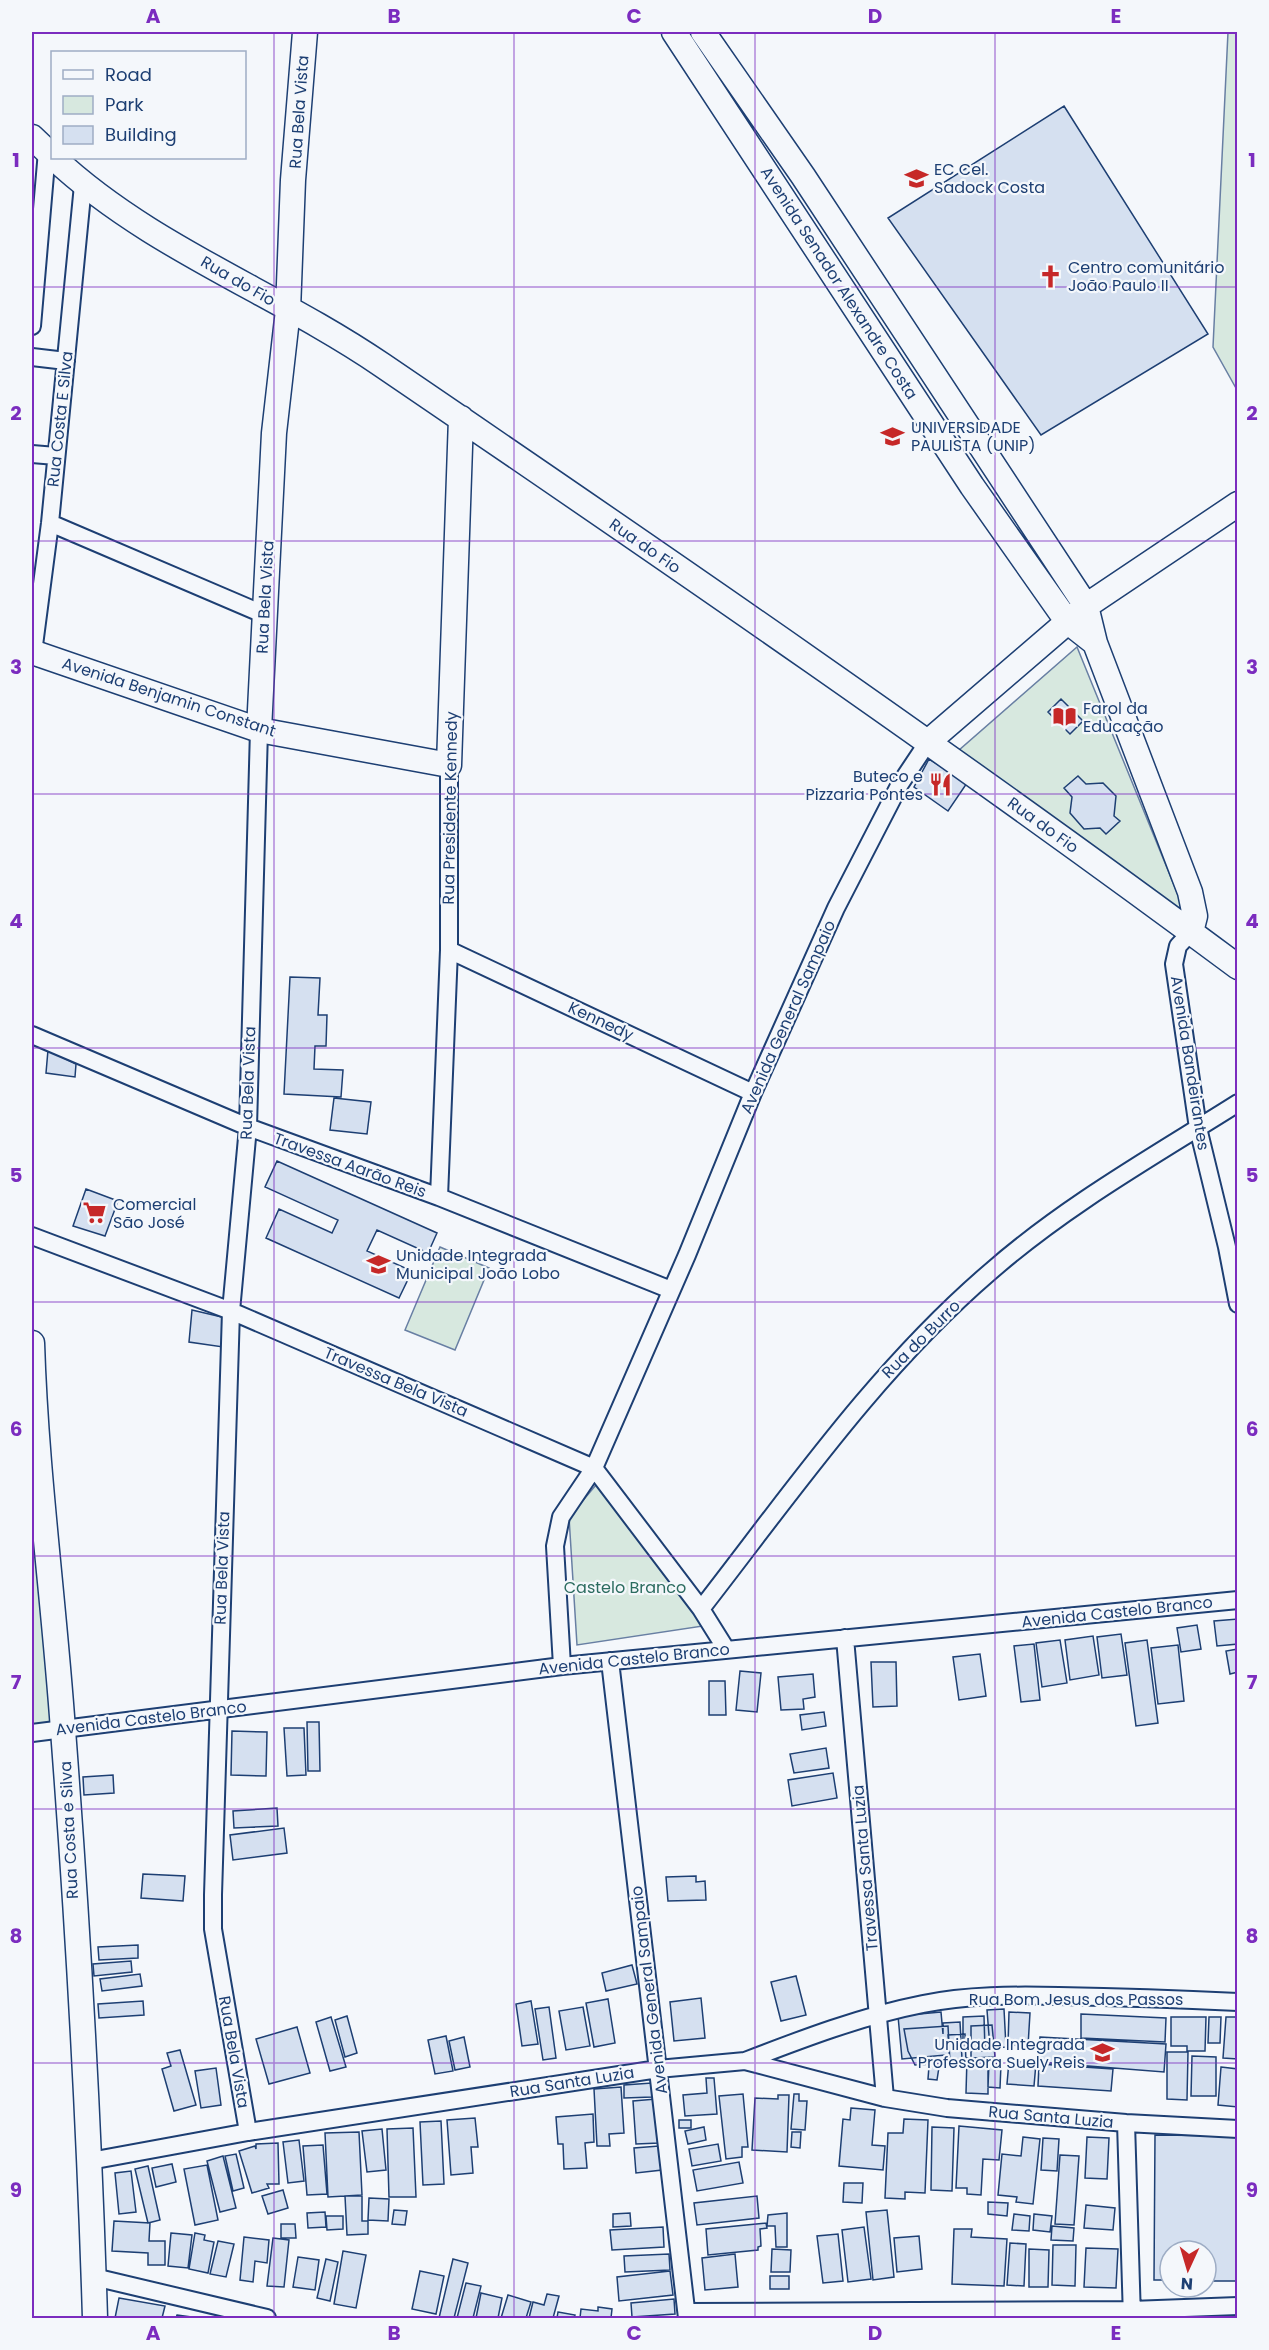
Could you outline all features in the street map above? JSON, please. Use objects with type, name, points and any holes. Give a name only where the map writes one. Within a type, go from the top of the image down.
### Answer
[{"type":"street","name":"Rua Bela Vista","points":[[248,2132],[213,1929],[217,1709],[231,1311],[248,1127],[263,614],[274,433],[288,310],[294,180],[305,32]]},
{"type":"street","name":"Avenida Senador Alexandre Costa","points":[[674,32],[972,486],[1067,621],[1095,643]]},
{"type":"street","name":"Avenida Senador Alexandre Costa","points":[[703,32],[803,176],[1086,606],[1095,643],[1190,892],[1195,916],[1191,932]]},
{"type":"street","points":[[32,326],[46,150]]},
{"type":"street","name":"Rua do Fio","points":[[56,159],[83,185],[136,222],[288,310],[331,332],[461,418],[928,742],[1238,967]]},
{"type":"street","points":[[779,191],[803,176]]},
{"type":"street","name":"Rua Costa E Silva","points":[[32,660],[50,523],[83,185]]},
{"type":"street","points":[[799,222],[824,208]]},
{"type":"street","points":[[32,357],[66,361]]},
{"type":"street","name":"Rua Presidente Kennedy","points":[[439,1197],[449,950],[449,765],[461,418]]},
{"type":"street","points":[[32,454],[56,456]]},
{"type":"street","name":"Avenida General Sampaio","points":[[562,1666],[556,1533],[561,1517],[594,1468],[753,1092],[841,898],[900,784],[928,742],[1067,621],[1123,580],[1238,504]]},
{"type":"street","points":[[50,523],[263,614]]},
{"type":"street","points":[[1053,556],[1088,582],[1096,585],[1123,580]]},
{"type":"street","name":"Avenida Benjamin Constant","points":[[32,660],[259,730],[449,765]]},
{"type":"street","name":"Avenida Bandeirantes","points":[[1191,932],[1178,946],[1174,964],[1197,1128],[1221,1217],[1238,1304]]},
{"type":"street","name":"Kennedy","points":[[449,950],[753,1092]]},
{"type":"street","name":"Travessa Aarão Reis","points":[[32,1035],[248,1127],[439,1197],[671,1290]]},
{"type":"street","name":"Rua do Burro","points":[[701,1609],[833,1437],[908,1349],[989,1272],[1054,1221],[1238,1103]]},
{"type":"street","name":"Travessa Bela Vista","points":[[32,1236],[231,1311],[594,1468],[701,1609]]},
{"type":"street","name":"Rua Costa e Silva","points":[[32,1343],[32,1382],[63,1729],[90,2161],[95,2319]]},
{"type":"street","name":"Avenida Castelo Branco","points":[[32,1733],[562,1666],[1238,1600]]},
{"type":"street","points":[[701,1609],[726,1649]]},
{"type":"street","name":"Travessa Santa Luzia","points":[[845,1638],[885,2098]]},
{"type":"street","name":"Avenida General Sampaio","points":[[610,1661],[687,2315]]},
{"type":"street","name":"Rua Bom Jesus dos Passos","points":[[745,2061],[796,2041],[878,2015],[923,2004],[967,1998],[1102,1996],[1238,2002]]},
{"type":"street","name":"Rua Santa Luzia","points":[[90,2161],[248,2132],[658,2069],[745,2061],[885,2098],[959,2109],[1126,2123],[1238,2129]]},
{"type":"street","points":[[1126,2123],[1132,2314]]},
{"type":"street","points":[[94,2277],[267,2319]]},
{"type":"street","points":[[687,2315],[1132,2314],[1238,2306]]},
{"type":"green space","points":[[1228,32],[1238,32],[1237,390],[1213,347]]},
{"type":"green space","points":[[1077,647],[1187,917],[958,751]]},
{"type":"green space","points":[[440,1247],[489,1268],[455,1350],[405,1330]]},
{"type":"green space","name":"Castelo Branco","points":[[601,1479],[703,1626],[577,1645],[569,1517]]},
{"type":"green space","points":[[32,1529],[34,1529],[53,1727],[32,1729]]},
{"type":"building","name":"Centro comunitário João Paulo II","points":[[1064,106],[1208,334],[1041,435],[888,218]]},
{"type":"building","name":"Farol da Educação","points":[[1061,699],[1083,721],[1070,734],[1048,712]]},
{"type":"building","name":"Buteco e Pizzaria Pontes","points":[[929,759],[967,783],[948,811],[914,787]]},
{"type":"building","points":[[1078,776],[1086,784],[1103,783],[1116,796],[1114,816],[1120,821],[1106,834],[1100,828],[1084,829],[1070,813],[1072,797],[1064,788]]},
{"type":"building","points":[[290,977],[320,978],[318,1015],[327,1015],[326,1046],[315,1046],[314,1069],[343,1070],[341,1097],[284,1094]]},
{"type":"building","points":[[48,1050],[76,1064],[75,1077],[46,1073]]},
{"type":"building","points":[[334,1098],[371,1102],[367,1134],[330,1130]]},
{"type":"building","points":[[277,1161],[437,1233],[428,1253],[377,1230],[367,1251],[412,1271],[399,1298],[266,1238],[279,1209],[332,1233],[338,1220],[265,1187]]},
{"type":"building","name":"Comercial São José","points":[[86,1189],[118,1201],[105,1236],[73,1226]]},
{"type":"building","points":[[192,1310],[226,1318],[223,1347],[189,1342]]},
{"type":"building","points":[[1238,1619],[1238,1644],[1217,1646],[1214,1621]]},
{"type":"building","points":[[1197,1625],[1201,1649],[1181,1652],[1177,1628]]},
{"type":"building","points":[[1121,1634],[1127,1675],[1102,1678],[1097,1637]]},
{"type":"building","points":[[1093,1636],[1099,1675],[1070,1680],[1065,1640]]},
{"type":"building","points":[[1060,1640],[1067,1683],[1042,1687],[1036,1643]]},
{"type":"building","points":[[1147,1640],[1158,1723],[1136,1726],[1125,1643]]},
{"type":"building","points":[[1034,1644],[1040,1700],[1021,1702],[1014,1646]]},
{"type":"building","points":[[1178,1645],[1184,1701],[1158,1704],[1151,1648]]},
{"type":"building","points":[[1238,1649],[1238,1672],[1230,1674],[1226,1651]]},
{"type":"building","points":[[980,1654],[986,1696],[959,1700],[953,1657]]},
{"type":"building","points":[[871,1662],[896,1662],[897,1706],[873,1707]]},
{"type":"building","points":[[740,1671],[761,1673],[757,1712],[736,1710]]},
{"type":"building","points":[[813,1674],[815,1697],[803,1699],[804,1709],[781,1710],[778,1677]]},
{"type":"building","points":[[709,1681],[725,1681],[726,1715],[709,1715]]},
{"type":"building","points":[[824,1712],[826,1726],[802,1730],[800,1715]]},
{"type":"building","points":[[307,1722],[319,1722],[320,1771],[308,1771]]},
{"type":"building","points":[[284,1728],[304,1728],[306,1775],[287,1776]]},
{"type":"building","points":[[232,1731],[267,1732],[266,1776],[231,1775]]},
{"type":"building","points":[[826,1748],[829,1768],[794,1773],[790,1754]]},
{"type":"building","points":[[833,1773],[837,1798],[792,1806],[788,1780]]},
{"type":"building","points":[[113,1775],[114,1793],[84,1795],[83,1777]]},
{"type":"building","points":[[277,1808],[278,1826],[234,1828],[233,1811]]},
{"type":"building","points":[[284,1828],[287,1853],[233,1860],[230,1835]]},
{"type":"building","points":[[143,1874],[185,1876],[183,1901],[141,1898]]},
{"type":"building","points":[[696,1876],[696,1882],[705,1881],[706,1900],[668,1901],[666,1877]]},
{"type":"building","points":[[138,1945],[138,1958],[99,1960],[98,1947]]},
{"type":"building","points":[[131,1961],[132,1972],[94,1976],[93,1964]]},
{"type":"building","points":[[632,1965],[637,1984],[606,1991],[602,1973]]},
{"type":"building","points":[[140,1974],[142,1986],[102,1991],[100,1979]]},
{"type":"building","points":[[796,1976],[806,2015],[781,2021],[771,1982]]},
{"type":"building","points":[[701,1998],[705,2038],[674,2041],[670,2002]]},
{"type":"building","points":[[608,1999],[615,2043],[594,2047],[586,2003]]},
{"type":"building","points":[[143,2001],[144,2015],[99,2018],[98,2004]]},
{"type":"building","points":[[531,2001],[538,2044],[522,2046],[516,2004]]},
{"type":"building","points":[[549,2007],[556,2058],[543,2060],[535,2009]]},
{"type":"building","points":[[583,2007],[590,2046],[566,2050],[559,2011]]},
{"type":"building","points":[[1004,2009],[1006,2047],[990,2048],[987,2010]]},
{"type":"building","points":[[941,2012],[943,2034],[943,2023],[960,2022],[962,2059],[945,2060],[945,2055],[902,2059],[898,2016]]},
{"type":"building","points":[[1009,2012],[1030,2013],[1028,2046],[1008,2045]]},
{"type":"building","points":[[1081,2014],[1166,2018],[1165,2042],[1081,2038]]},
{"type":"building","points":[[347,2016],[357,2053],[345,2057],[335,2020]]},
{"type":"building","points":[[984,2016],[985,2051],[963,2051],[963,2017]]},
{"type":"building","points":[[331,2017],[346,2067],[330,2071],[316,2022]]},
{"type":"building","points":[[1171,2017],[1206,2017],[1205,2051],[1187,2051],[1187,2046],[1171,2046]]},
{"type":"building","points":[[1209,2017],[1221,2017],[1220,2043],[1208,2043]]},
{"type":"building","points":[[1226,2017],[1238,2017],[1238,2059],[1223,2058]]},
{"type":"building","points":[[992,2025],[995,2057],[971,2058],[971,2026]]},
{"type":"building","points":[[948,2026],[950,2063],[915,2065],[908,2051],[904,2029]]},
{"type":"building","points":[[297,2027],[310,2073],[269,2084],[256,2039]]},
{"type":"building","points":[[965,2034],[966,2063],[950,2063],[948,2035]]},
{"type":"building","points":[[446,2036],[453,2071],[435,2074],[428,2040]]},
{"type":"building","points":[[464,2037],[470,2067],[455,2070],[449,2041]]},
{"type":"building","points":[[1040,2037],[1166,2044],[1164,2072],[1038,2062]]},
{"type":"building","points":[[180,2050],[196,2105],[174,2111],[162,2069],[171,2066],[167,2053]]},
{"type":"building","points":[[1167,2052],[1188,2052],[1187,2100],[1167,2099]]},
{"type":"building","points":[[1192,2056],[1216,2057],[1216,2096],[1191,2096]]},
{"type":"building","points":[[967,2058],[988,2059],[988,2094],[966,2093]]},
{"type":"building","points":[[1009,2061],[1036,2063],[1034,2086],[1007,2084]]},
{"type":"building","points":[[989,2063],[1001,2064],[1000,2088],[988,2087]]},
{"type":"building","points":[[1039,2064],[1113,2069],[1111,2091],[1038,2086]]},
{"type":"building","points":[[929,2066],[939,2067],[937,2080],[928,2079]]},
{"type":"building","points":[[1221,2067],[1238,2069],[1238,2107],[1218,2105]]},
{"type":"building","points":[[216,2068],[221,2105],[201,2108],[195,2071]]},
{"type":"building","points":[[706,2078],[714,2078],[717,2114],[685,2116],[683,2095],[707,2093]]},
{"type":"building","points":[[652,2083],[652,2097],[624,2098],[624,2085]]},
{"type":"building","points":[[621,2087],[624,2133],[609,2134],[610,2146],[597,2146],[594,2089]]},
{"type":"building","points":[[743,2094],[748,2147],[742,2147],[742,2157],[726,2159],[719,2096]]},
{"type":"building","points":[[794,2094],[799,2094],[799,2101],[807,2101],[805,2130],[791,2129]]},
{"type":"building","points":[[778,2095],[789,2095],[787,2152],[752,2150],[755,2098],[778,2099]]},
{"type":"building","points":[[656,2099],[659,2143],[636,2144],[633,2101]]},
{"type":"building","points":[[851,2108],[875,2110],[872,2145],[885,2146],[883,2170],[839,2166],[843,2119],[850,2120]]},
{"type":"building","points":[[593,2114],[594,2142],[585,2143],[587,2168],[564,2169],[563,2144],[558,2144],[556,2117]]},
{"type":"building","points":[[475,2118],[478,2147],[471,2147],[473,2173],[451,2175],[447,2120]]},
{"type":"building","points":[[904,2119],[928,2120],[925,2193],[905,2192],[905,2199],[885,2198],[888,2133],[903,2133]]},
{"type":"building","points":[[679,2120],[691,2120],[691,2128],[679,2128]]},
{"type":"building","points":[[441,2121],[444,2184],[423,2185],[420,2122]]},
{"type":"building","points":[[959,2126],[1002,2130],[999,2160],[983,2159],[981,2195],[967,2194],[967,2188],[956,2188]]},
{"type":"building","points":[[704,2127],[706,2140],[688,2144],[685,2131]]},
{"type":"building","points":[[932,2127],[954,2128],[952,2191],[931,2190]]},
{"type":"building","points":[[413,2128],[416,2197],[389,2197],[387,2129]]},
{"type":"building","points":[[382,2129],[386,2170],[367,2172],[362,2131]]},
{"type":"building","points":[[359,2132],[362,2195],[328,2197],[325,2133]]},
{"type":"building","points":[[792,2132],[801,2132],[800,2148],[791,2147]]},
{"type":"building","points":[[1155,2135],[1238,2136],[1238,2281],[1218,2281],[1218,2239],[1158,2239],[1158,2280],[1154,2280]]},
{"type":"building","points":[[1023,2137],[1040,2139],[1033,2204],[1016,2202],[1017,2197],[998,2195],[1002,2154],[1021,2156]]},
{"type":"building","points":[[1087,2137],[1109,2138],[1107,2179],[1085,2178]]},
{"type":"building","points":[[1043,2138],[1059,2139],[1057,2171],[1041,2170]]},
{"type":"building","points":[[299,2140],[304,2181],[288,2183],[283,2142]]},
{"type":"building","points":[[278,2143],[279,2184],[267,2184],[269,2188],[252,2193],[239,2151],[255,2146],[256,2149],[256,2144]]},
{"type":"building","points":[[718,2144],[721,2161],[692,2166],[689,2149]]},
{"type":"building","points":[[323,2145],[327,2194],[307,2195],[303,2146]]},
{"type":"building","points":[[659,2146],[662,2170],[636,2173],[634,2148]]},
{"type":"building","points":[[236,2154],[244,2188],[233,2191],[225,2156]]},
{"type":"building","points":[[1060,2155],[1079,2156],[1074,2225],[1055,2224]]},
{"type":"building","points":[[223,2156],[236,2208],[220,2212],[207,2161]]},
{"type":"building","points":[[739,2162],[743,2183],[697,2191],[693,2170]]},
{"type":"building","points":[[172,2164],[176,2182],[156,2187],[152,2168]]},
{"type":"building","points":[[207,2165],[218,2220],[195,2225],[184,2169]]},
{"type":"building","points":[[148,2166],[160,2220],[148,2223],[135,2169]]},
{"type":"building","points":[[131,2171],[136,2212],[119,2214],[115,2173]]},
{"type":"building","points":[[844,2183],[863,2183],[862,2203],[843,2202]]},
{"type":"building","points":[[283,2190],[288,2208],[268,2214],[262,2196]]},
{"type":"building","points":[[345,2196],[362,2196],[362,2221],[368,2221],[368,2234],[347,2235]]},
{"type":"building","points":[[757,2196],[759,2218],[697,2225],[694,2203]]},
{"type":"building","points":[[369,2198],[389,2199],[388,2221],[368,2220]]},
{"type":"building","points":[[988,2202],[1008,2203],[1007,2216],[988,2214]]},
{"type":"building","points":[[1086,2205],[1115,2208],[1113,2230],[1084,2228]]},
{"type":"building","points":[[394,2210],[407,2211],[405,2225],[392,2224]]},
{"type":"building","points":[[887,2210],[894,2277],[873,2280],[866,2212]]},
{"type":"building","points":[[325,2212],[326,2227],[308,2228],[307,2213]]},
{"type":"building","points":[[630,2213],[631,2226],[613,2227],[613,2214]]},
{"type":"building","points":[[787,2213],[787,2247],[776,2247],[775,2226],[767,2226],[768,2215]]},
{"type":"building","points":[[1014,2214],[1030,2216],[1029,2231],[1012,2230]]},
{"type":"building","points":[[1034,2214],[1052,2216],[1050,2232],[1033,2230]]},
{"type":"building","points":[[326,2216],[343,2216],[343,2229],[327,2230]]},
{"type":"building","points":[[114,2221],[150,2223],[149,2241],[165,2241],[165,2265],[148,2265],[148,2253],[112,2251]]},
{"type":"building","points":[[766,2223],[767,2228],[760,2229],[761,2246],[758,2250],[708,2255],[706,2229]]},
{"type":"building","points":[[281,2224],[295,2224],[296,2238],[281,2238]]},
{"type":"building","points":[[1052,2226],[1074,2228],[1073,2241],[1051,2240]]},
{"type":"building","points":[[663,2227],[664,2247],[612,2250],[610,2230]]},
{"type":"building","points":[[864,2227],[871,2279],[848,2282],[842,2230]]},
{"type":"building","points":[[954,2229],[972,2229],[971,2237],[1007,2239],[1004,2286],[952,2284]]},
{"type":"building","points":[[171,2233],[192,2235],[188,2268],[168,2266]]},
{"type":"building","points":[[195,2233],[205,2235],[204,2240],[214,2242],[208,2273],[189,2269]]},
{"type":"building","points":[[838,2234],[843,2281],[823,2283],[817,2236]]},
{"type":"building","points":[[919,2236],[922,2269],[897,2272],[894,2238]]},
{"type":"building","points":[[244,2237],[269,2240],[267,2263],[255,2261],[253,2282],[240,2280]]},
{"type":"building","points":[[273,2238],[289,2240],[284,2287],[267,2286]]},
{"type":"building","points":[[218,2241],[234,2244],[226,2277],[210,2274]]},
{"type":"building","points":[[1010,2243],[1026,2244],[1024,2286],[1007,2285]]},
{"type":"building","points":[[1053,2245],[1076,2245],[1075,2286],[1052,2285]]},
{"type":"building","points":[[1086,2248],[1118,2249],[1116,2288],[1084,2287]]},
{"type":"building","points":[[772,2249],[791,2250],[790,2272],[771,2272]]},
{"type":"building","points":[[1029,2249],[1049,2250],[1048,2287],[1029,2287]]},
{"type":"building","points":[[343,2251],[366,2255],[356,2308],[334,2304]]},
{"type":"building","points":[[669,2254],[670,2270],[625,2272],[624,2256]]},
{"type":"building","points":[[735,2254],[738,2287],[705,2290],[702,2258]]},
{"type":"building","points":[[298,2257],[319,2260],[315,2290],[293,2287]]},
{"type":"building","points":[[326,2259],[338,2262],[330,2301],[317,2298]]},
{"type":"building","points":[[453,2259],[468,2263],[454,2318],[439,2318]]},
{"type":"building","points":[[420,2271],[444,2276],[436,2314],[412,2309]]},
{"type":"building","points":[[670,2271],[673,2295],[619,2301],[617,2277]]},
{"type":"building","points":[[770,2276],[789,2276],[789,2289],[770,2289]]},
{"type":"building","points":[[466,2283],[481,2286],[473,2318],[457,2318]]},
{"type":"building","points":[[481,2293],[502,2298],[498,2318],[476,2318]]},
{"type":"building","points":[[547,2294],[559,2296],[553,2318],[529,2318],[533,2302],[544,2305]]},
{"type":"building","points":[[508,2295],[531,2302],[526,2318],[501,2318]]},
{"type":"building","points":[[119,2298],[165,2306],[162,2318],[115,2318]]},
{"type":"building","points":[[674,2299],[675,2314],[632,2317],[631,2303]]},
{"type":"building","points":[[598,2307],[612,2309],[611,2318],[580,2318],[581,2309],[598,2311]]},
{"type":"building","points":[[558,2312],[575,2315],[574,2318],[557,2318]]},
{"type":"building","points":[[177,2315],[199,2318],[176,2318]]},
{"type":"place","name":"EC Cel. Sadock Costa","points":[[916,178]]},
{"type":"place","name":"Centro comunitário João Paulo II","points":[[1050,276]]},
{"type":"place","name":"UNIVERSIDADE PAULISTA (UNIP)","points":[[893,436]]},
{"type":"place","name":"Farol da Educação","points":[[1065,717]]},
{"type":"place","name":"Buteco e Pizzaria Pontes","points":[[941,785]]},
{"type":"place","name":"Comercial São José","points":[[95,1213]]},
{"type":"place","name":"Unidade Integrada Municipal João Lobo","points":[[378,1264]]},
{"type":"place","name":"Unidade Integrada Professora Suely Reis","points":[[1103,2053]]}]
